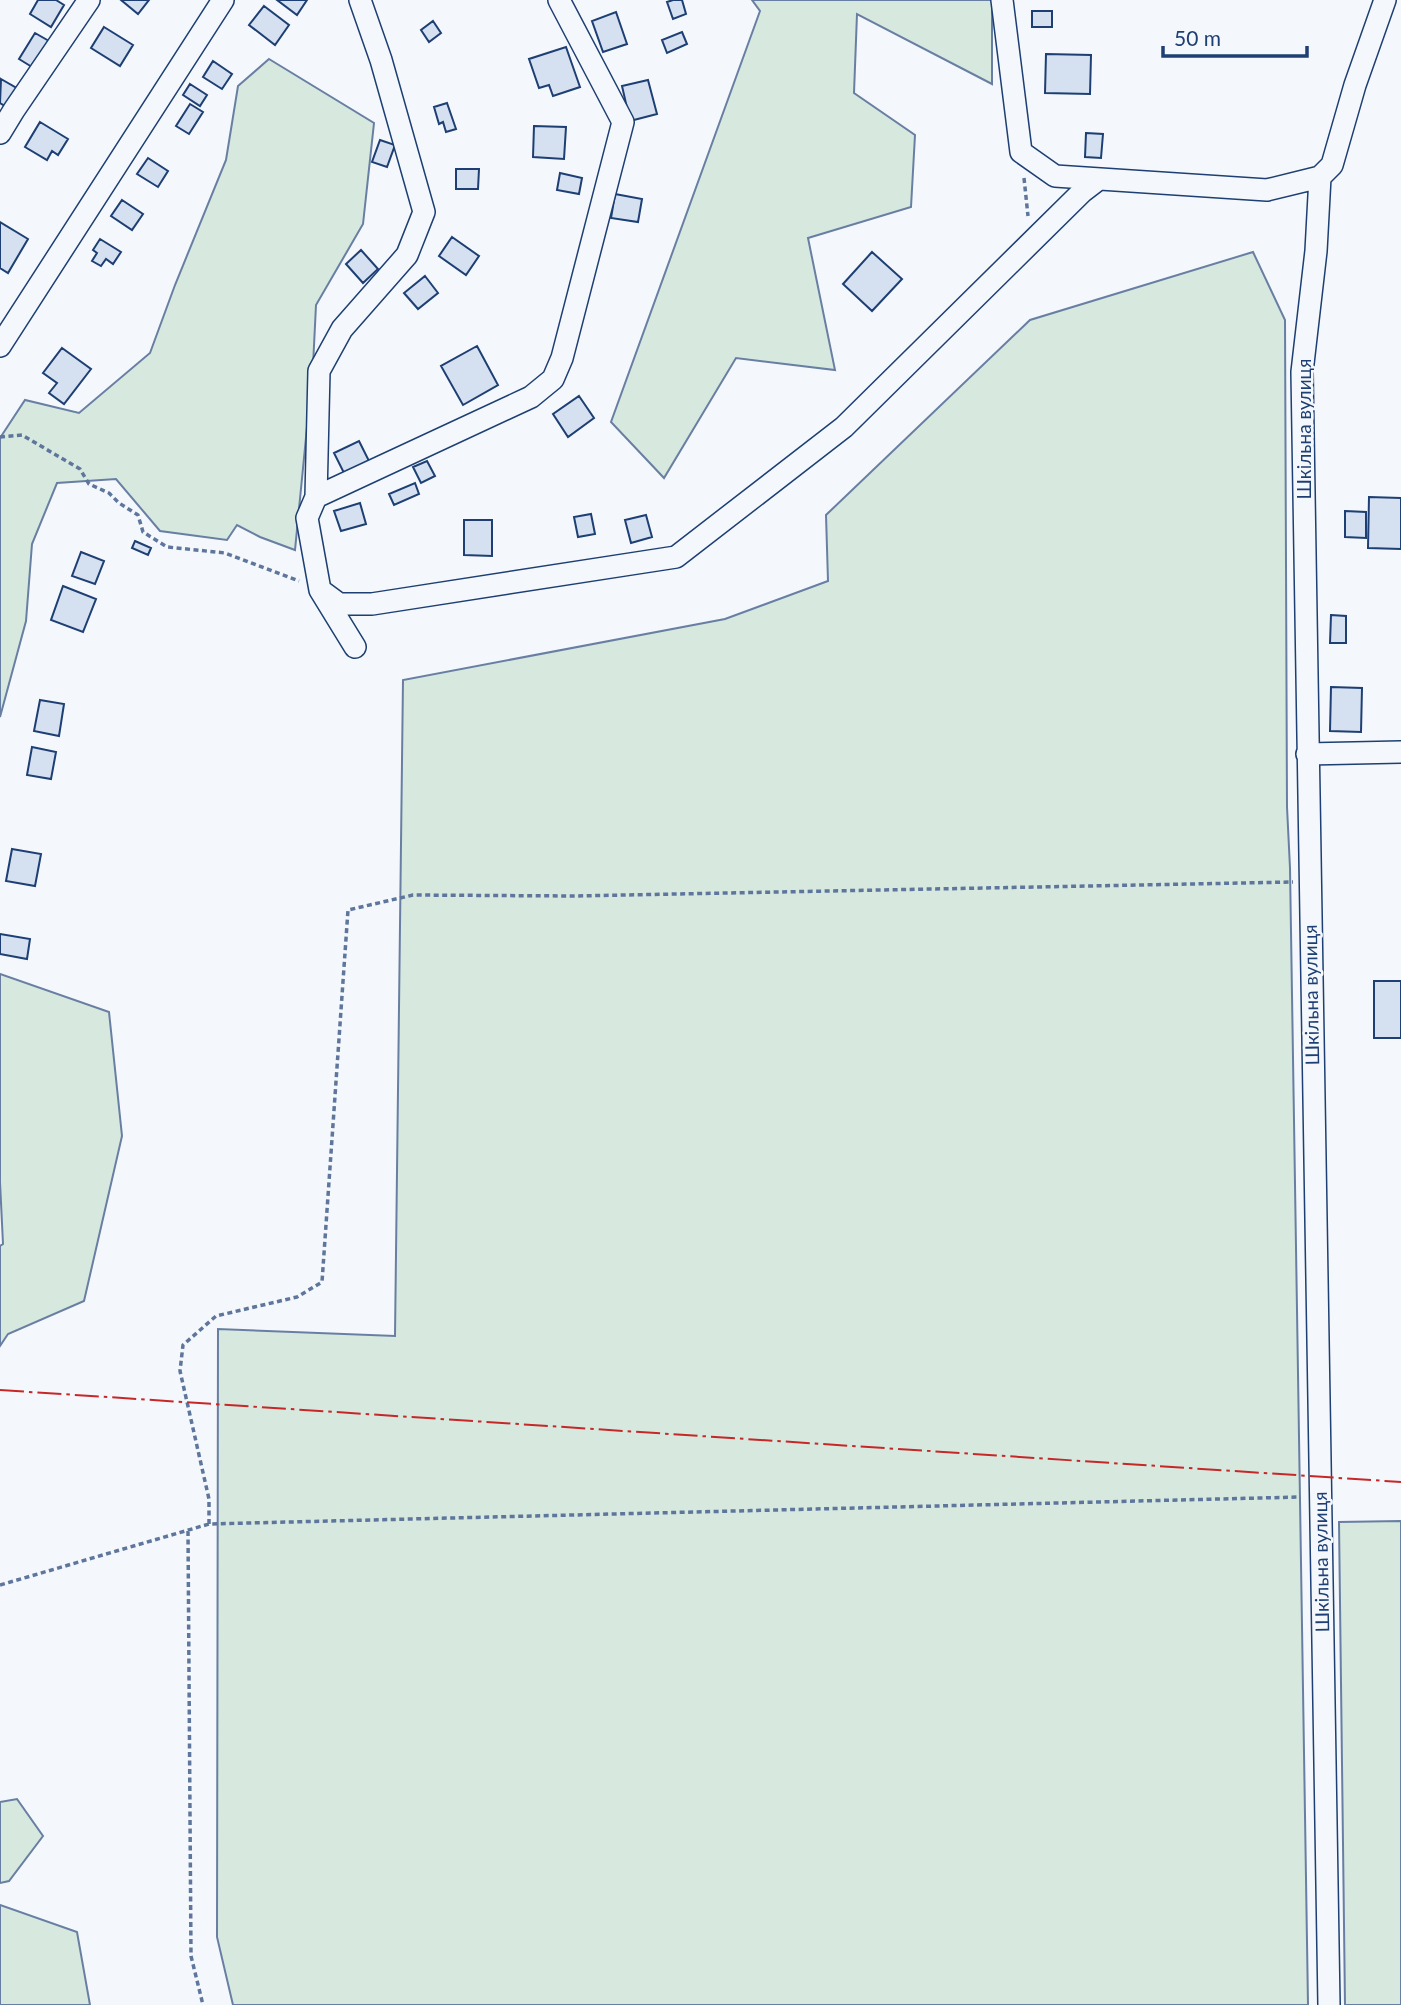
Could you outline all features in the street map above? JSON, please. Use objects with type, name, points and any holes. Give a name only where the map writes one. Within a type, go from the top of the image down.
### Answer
[{"type":"street","points":[[0,133],[89,0]]},
{"type":"street","points":[[0,346],[223,0]]},
{"type":"street","points":[[355,647],[320,590],[307,518],[317,498],[319,371],[342,329],[407,255],[424,212],[381,60],[360,0]]},
{"type":"street","points":[[317,498],[531,397],[553,379],[562,358],[623,122],[559,0]]},
{"type":"street","points":[[1002,0],[1021,152],[1055,176],[1267,190],[1320,177]]},
{"type":"street","name":"Шкільна вулиця","points":[[1329,2005],[1302,372],[1316,251],[1320,177],[1332,165],[1355,85],[1385,0]]},
{"type":"street","points":[[320,590],[339,604],[372,604],[676,557],[844,427],[1082,192],[1099,179]]},
{"type":"street","points":[[1307,754],[1401,752]]},
{"type":"path","points":[[1021,152],[1032,242]]},
{"type":"path","points":[[0,437],[22,435],[80,469],[89,484],[109,493],[119,503],[138,514],[143,532],[167,547],[225,553],[320,590]]},
{"type":"path","points":[[209,1524],[209,1499],[180,1371],[183,1345],[216,1316],[297,1297],[321,1282],[348,910],[412,895],[573,896],[1309,881]]},
{"type":"path","points":[[0,1585],[209,1524],[1320,1496]]},
{"type":"path","points":[[188,1531],[191,1956],[203,2005]]},
{"type":"shaded area","points":[[752,0],[992,0],[992,84],[857,14],[854,93],[915,135],[911,207],[808,238],[835,370],[736,358],[664,478],[611,422],[760,11]]},
{"type":"shaded area","points":[[269,59],[374,123],[363,224],[316,305],[313,366],[295,550],[237,525],[227,540],[160,531],[116,479],[57,483],[32,544],[26,621],[0,717],[0,438],[25,400],[79,413],[150,353],[226,160],[238,86]]},
{"type":"shaded area","points":[[1253,252],[1285,320],[1287,807],[1308,2005],[233,2005],[217,1937],[218,1329],[395,1336],[403,680],[725,619],[828,581],[826,515],[1030,320]]},
{"type":"shaded area","points":[[0,974],[109,1012],[122,1136],[84,1301],[8,1334],[0,1346],[0,1246],[3,1244],[0,1182]]},
{"type":"shaded area","points":[[1401,1521],[1401,2005],[1345,2005],[1339,1522]]},
{"type":"shaded area","points":[[17,1799],[43,1836],[9,1881],[0,1883],[0,1802]]},
{"type":"shaded area","points":[[0,1905],[77,1932],[90,2005],[0,2005]]},
{"type":"building","points":[[38,0],[56,0],[64,5],[51,27],[30,14]]},
{"type":"building","points":[[121,0],[149,0],[138,14]]},
{"type":"building","points":[[277,0],[307,0],[297,15]]},
{"type":"building","points":[[682,0],[686,14],[673,19],[667,2]]},
{"type":"building","points":[[264,6],[289,25],[275,45],[249,25]]},
{"type":"building","points":[[1032,11],[1052,11],[1052,27],[1032,27]]},
{"type":"building","points":[[616,12],[627,44],[603,52],[592,21]]},
{"type":"building","points":[[433,21],[441,33],[429,42],[421,30]]},
{"type":"building","points":[[104,27],[133,45],[120,66],[91,48]]},
{"type":"building","points":[[682,32],[687,44],[667,53],[662,40]]},
{"type":"building","points":[[35,33],[49,41],[32,67],[19,59]]},
{"type":"building","points":[[566,47],[580,87],[553,96],[549,85],[539,88],[529,59]]},
{"type":"building","points":[[1046,54],[1091,55],[1090,94],[1045,93]]},
{"type":"building","points":[[213,61],[232,74],[222,89],[203,77]]},
{"type":"building","points":[[1,79],[20,90],[10,109],[0,103]]},
{"type":"building","points":[[648,80],[657,114],[630,121],[622,86]]},
{"type":"building","points":[[190,84],[207,95],[200,106],[183,95]]},
{"type":"building","points":[[447,103],[456,129],[446,132],[443,122],[439,124],[434,107]]},
{"type":"building","points":[[190,104],[203,112],[189,134],[176,126]]},
{"type":"building","points":[[40,122],[68,139],[58,155],[52,151],[47,160],[25,147]]},
{"type":"building","points":[[534,126],[566,127],[564,159],[533,157]]},
{"type":"building","points":[[1086,133],[1103,134],[1101,158],[1085,157]]},
{"type":"building","points":[[380,140],[395,145],[387,167],[372,162]]},
{"type":"building","points":[[148,158],[168,171],[158,187],[137,174]]},
{"type":"building","points":[[456,169],[479,169],[478,189],[456,189]]},
{"type":"building","points":[[560,173],[582,178],[579,194],[557,190]]},
{"type":"building","points":[[615,194],[642,199],[638,222],[611,218]]},
{"type":"building","points":[[122,200],[143,214],[132,230],[111,216]]},
{"type":"building","points":[[0,222],[28,239],[8,273],[0,268]]},
{"type":"building","points":[[452,237],[479,256],[466,275],[439,256]]},
{"type":"building","points":[[100,239],[121,252],[113,264],[106,259],[101,266],[92,261],[97,253],[93,250]]},
{"type":"building","points":[[361,250],[378,269],[363,283],[346,264]]},
{"type":"building","points":[[872,252],[902,279],[872,311],[843,284]]},
{"type":"building","points":[[425,276],[438,293],[418,309],[404,293]]},
{"type":"building","points":[[477,346],[498,385],[463,405],[441,366]]},
{"type":"building","points":[[62,348],[91,369],[64,404],[49,393],[57,383],[43,373]]},
{"type":"building","points":[[579,396],[594,418],[568,437],[553,414]]},
{"type":"building","points":[[359,441],[370,463],[345,475],[334,453]]},
{"type":"building","points":[[427,461],[435,476],[421,483],[413,467]]},
{"type":"building","points":[[415,483],[419,494],[394,505],[389,494]]},
{"type":"building","points":[[1369,497],[1401,498],[1401,549],[1368,548]]},
{"type":"building","points":[[360,503],[366,524],[341,531],[334,511]]},
{"type":"building","points":[[1345,511],[1366,512],[1366,538],[1345,537]]},
{"type":"building","points":[[591,514],[595,534],[578,537],[574,517]]},
{"type":"building","points":[[646,515],[652,537],[631,543],[625,520]]},
{"type":"building","points":[[464,520],[492,520],[492,556],[464,555]]},
{"type":"building","points":[[135,541],[151,548],[148,555],[132,548]]},
{"type":"building","points":[[81,552],[104,561],[95,584],[72,576]]},
{"type":"building","points":[[63,586],[96,599],[83,632],[51,620]]},
{"type":"building","points":[[1331,615],[1346,616],[1346,643],[1330,643]]},
{"type":"building","points":[[1331,687],[1362,688],[1361,732],[1330,731]]},
{"type":"building","points":[[40,700],[64,704],[59,736],[34,731]]},
{"type":"building","points":[[32,747],[56,752],[51,779],[27,775]]},
{"type":"building","points":[[12,849],[41,854],[35,886],[6,881]]},
{"type":"building","points":[[0,934],[30,939],[27,959],[0,954]]},
{"type":"building","points":[[1374,981],[1401,981],[1401,1038],[1374,1038]]},
{"type":"power","points":[[0,1390],[1401,1482]]}]
